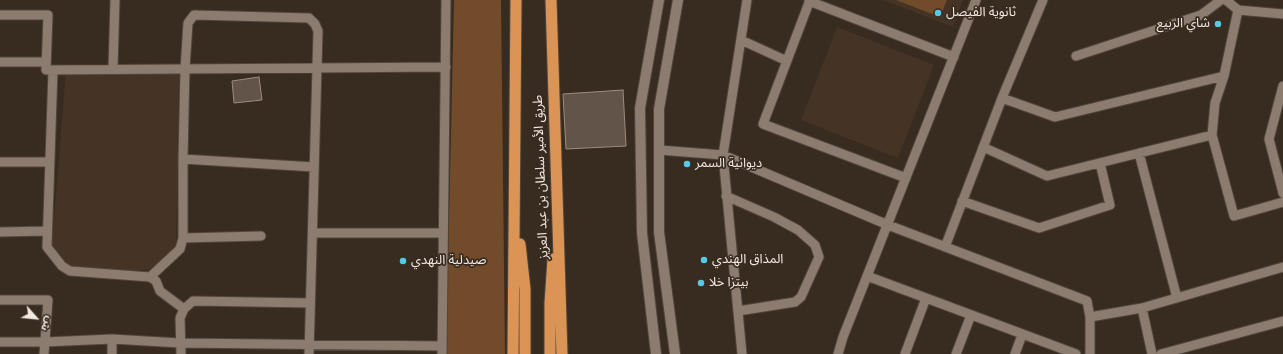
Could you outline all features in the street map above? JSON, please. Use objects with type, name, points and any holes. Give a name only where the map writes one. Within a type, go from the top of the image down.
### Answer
[{"type":"highway","name":"طريق الأمير سلطان بن عبد العزيز","points":[[513,354],[516,0]]},
{"type":"highway","name":"طريق الأمير سلطان بن عبد العزيز","points":[[551,0],[562,354]]},
{"type":"highway","points":[[514,192],[525,289],[525,354]]},
{"type":"highway","points":[[550,354],[550,303],[557,202]]},
{"type":"street","points":[[113,69],[115,0]]},
{"type":"street","points":[[0,342],[45,342],[112,339],[180,343],[310,344],[442,350],[446,0]]},
{"type":"street","points":[[656,354],[642,233],[640,108],[659,0]]},
{"type":"street","points":[[675,354],[659,232],[659,109],[678,0]]},
{"type":"street","points":[[742,354],[723,155],[747,0]]},
{"type":"street","points":[[906,178],[763,124],[810,0],[954,57]]},
{"type":"street","points":[[838,354],[843,337],[976,0]]},
{"type":"street","points":[[945,247],[1002,98],[1043,0]]},
{"type":"street","points":[[1076,56],[1201,15],[1221,0]]},
{"type":"street","points":[[1226,0],[1238,10],[1283,14]]},
{"type":"street","points":[[1238,10],[1224,76],[1215,103],[1212,135],[1234,216],[1283,202]]},
{"type":"street","points":[[0,15],[48,15],[46,70],[446,67]]},
{"type":"street","points":[[150,277],[180,249],[183,238],[185,69],[188,23],[194,16],[309,18],[315,24],[318,31],[309,354]]},
{"type":"street","points":[[740,40],[787,61]]},
{"type":"street","points":[[0,62],[46,62]]},
{"type":"street","points":[[53,70],[47,247],[62,266],[70,271],[150,277],[156,281],[160,291],[184,308]]},
{"type":"street","points":[[1002,98],[1055,117],[1224,76]]},
{"type":"street","points":[[1283,86],[1268,139],[1283,193]]},
{"type":"street","points":[[983,147],[1047,176],[1212,135]]},
{"type":"street","points":[[659,150],[723,155],[888,225],[1087,301],[1090,317],[1090,354]]},
{"type":"street","points":[[1139,153],[1177,298]]},
{"type":"street","points":[[183,159],[314,167]]},
{"type":"street","points":[[0,162],[50,162]]},
{"type":"street","points":[[962,202],[1039,228],[1110,205],[1100,163]]},
{"type":"street","points":[[726,196],[774,217],[798,230],[815,245],[818,257],[801,297],[794,302],[738,311]]},
{"type":"street","points":[[0,232],[48,231]]},
{"type":"street","points":[[312,233],[443,234]]},
{"type":"street","points":[[183,238],[260,236]]},
{"type":"street","points":[[1090,317],[1142,308],[1283,266]]},
{"type":"street","points":[[867,276],[1076,354]]},
{"type":"street","points":[[905,354],[926,298]]},
{"type":"street","points":[[0,300],[48,300],[44,354]]},
{"type":"street","points":[[181,354],[180,318],[184,308],[192,301],[310,303]]},
{"type":"street","points":[[1142,308],[1152,354]]},
{"type":"street","points":[[956,354],[971,315]]},
{"type":"street","points":[[1161,354],[1191,350],[1283,321]]},
{"type":"street","points":[[1015,354],[1022,334]]},
{"type":"street","points":[[112,339],[112,354]]},
{"type":"shaded area","points":[[454,0],[501,0],[505,354],[446,354]]},
{"type":"shaded area","name":"ثانوية الفيصل","points":[[883,0],[963,0],[953,27]]},
{"type":"shaded area","points":[[896,0],[947,0],[940,17]]},
{"type":"shaded area","points":[[837,27],[934,65],[898,158],[801,120]]},
{"type":"shaded area","points":[[66,70],[179,72],[176,250],[148,270],[73,270],[52,245]]},
{"type":"building","points":[[259,77],[262,100],[234,103],[232,81]]},
{"type":"building","points":[[623,90],[626,146],[566,149],[563,94]]},
{"type":"place","name":"ثانوية الفيصل","points":[[938,13]]},
{"type":"place","name":"شاي الربيع","points":[[1218,24]]},
{"type":"place","name":"ديوانية السمر","points":[[687,164]]},
{"type":"place","name":"المذاق الهندي","points":[[704,260]]},
{"type":"place","name":"صيدلية النهدي","points":[[403,261]]},
{"type":"place","name":"بيتزا خلا","points":[[701,283]]}]
